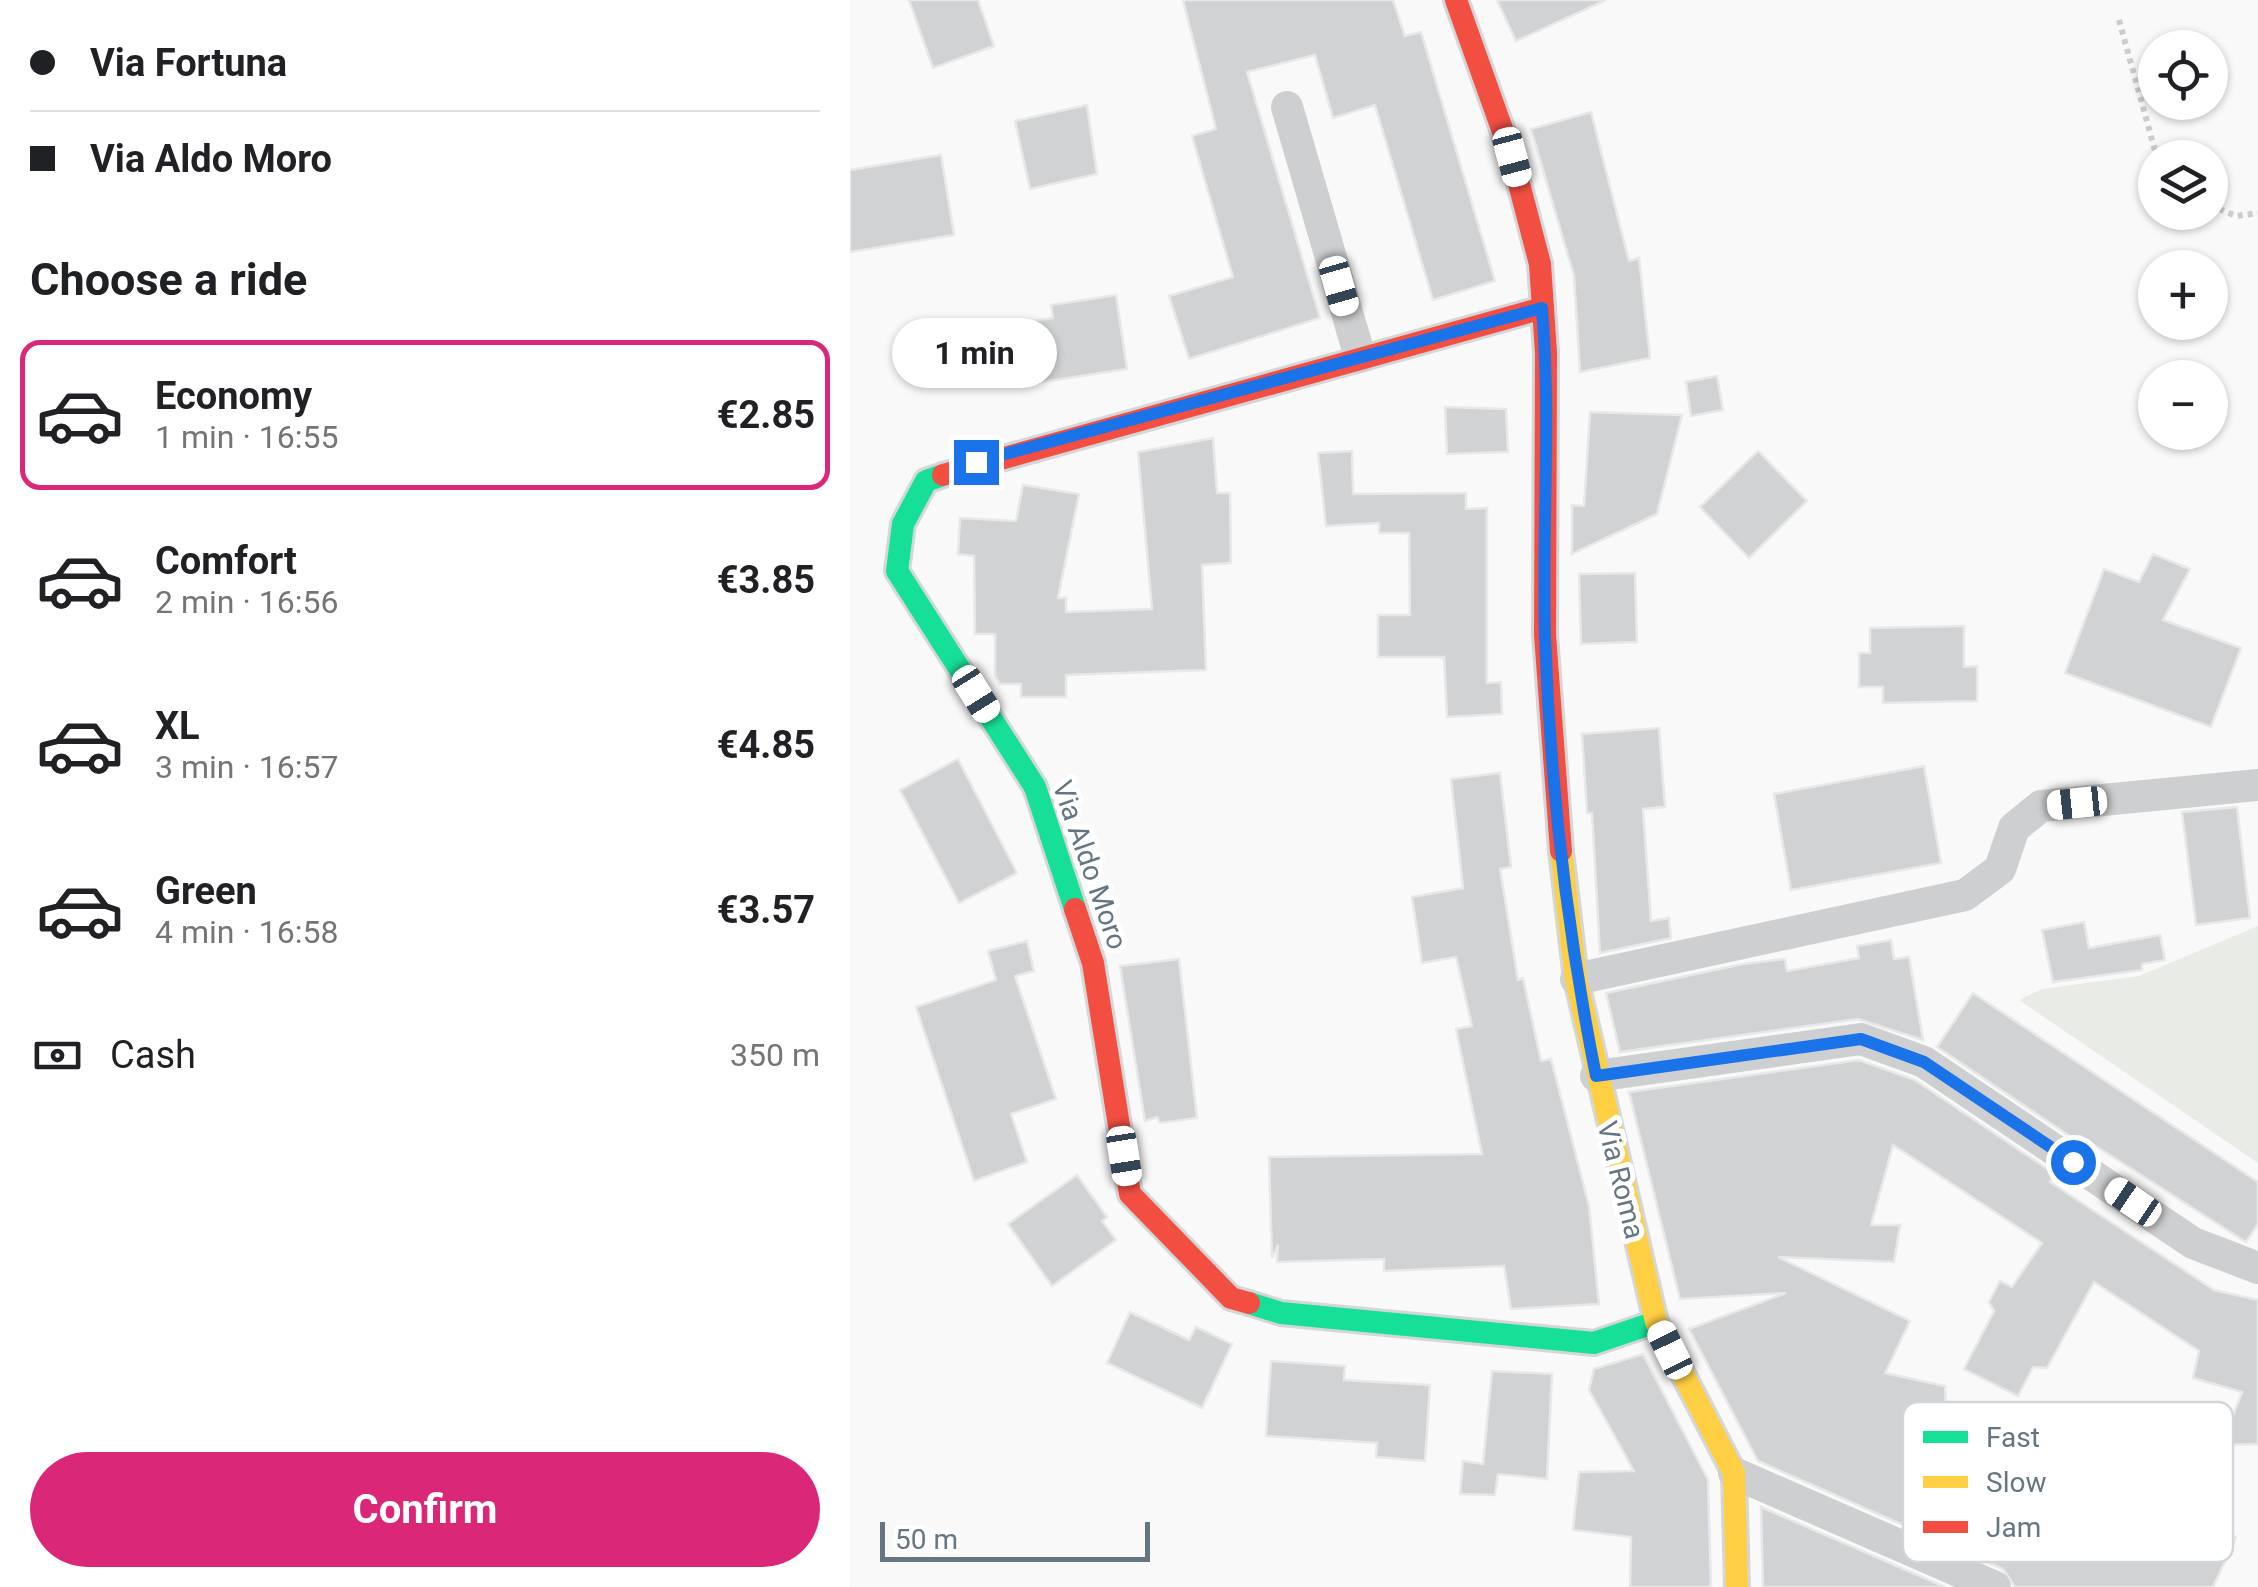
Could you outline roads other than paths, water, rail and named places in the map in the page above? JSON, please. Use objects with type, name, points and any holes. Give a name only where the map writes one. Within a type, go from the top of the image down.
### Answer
[{"type":"street","name":"Via Roma","points":[[1456,0],[1512,157],[1540,264],[1545,635],[1555,796],[1576,979],[1656,1322],[1734,1473]]},
{"type":"street","points":[[1288,108],[1360,357]]},
{"type":"street","name":"Via Aldo Moro","points":[[1542,308],[976,462],[926,481],[903,524],[897,570],[1035,787],[1093,962],[1130,1194],[1172,1241],[1232,1298],[1281,1312],[1594,1343],[1656,1322]]},
{"type":"street","points":[[1576,979],[1965,895],[2000,869],[2014,828],[2041,806],[2258,785]]},
{"type":"street","points":[[1596,1076],[1861,1039],[1924,1062],[2192,1243],[2258,1268]]},
{"type":"street","points":[[1737,1587],[1734,1473],[1903,1547]]},
{"type":"street","points":[[1938,1562],[1995,1587]]}]
